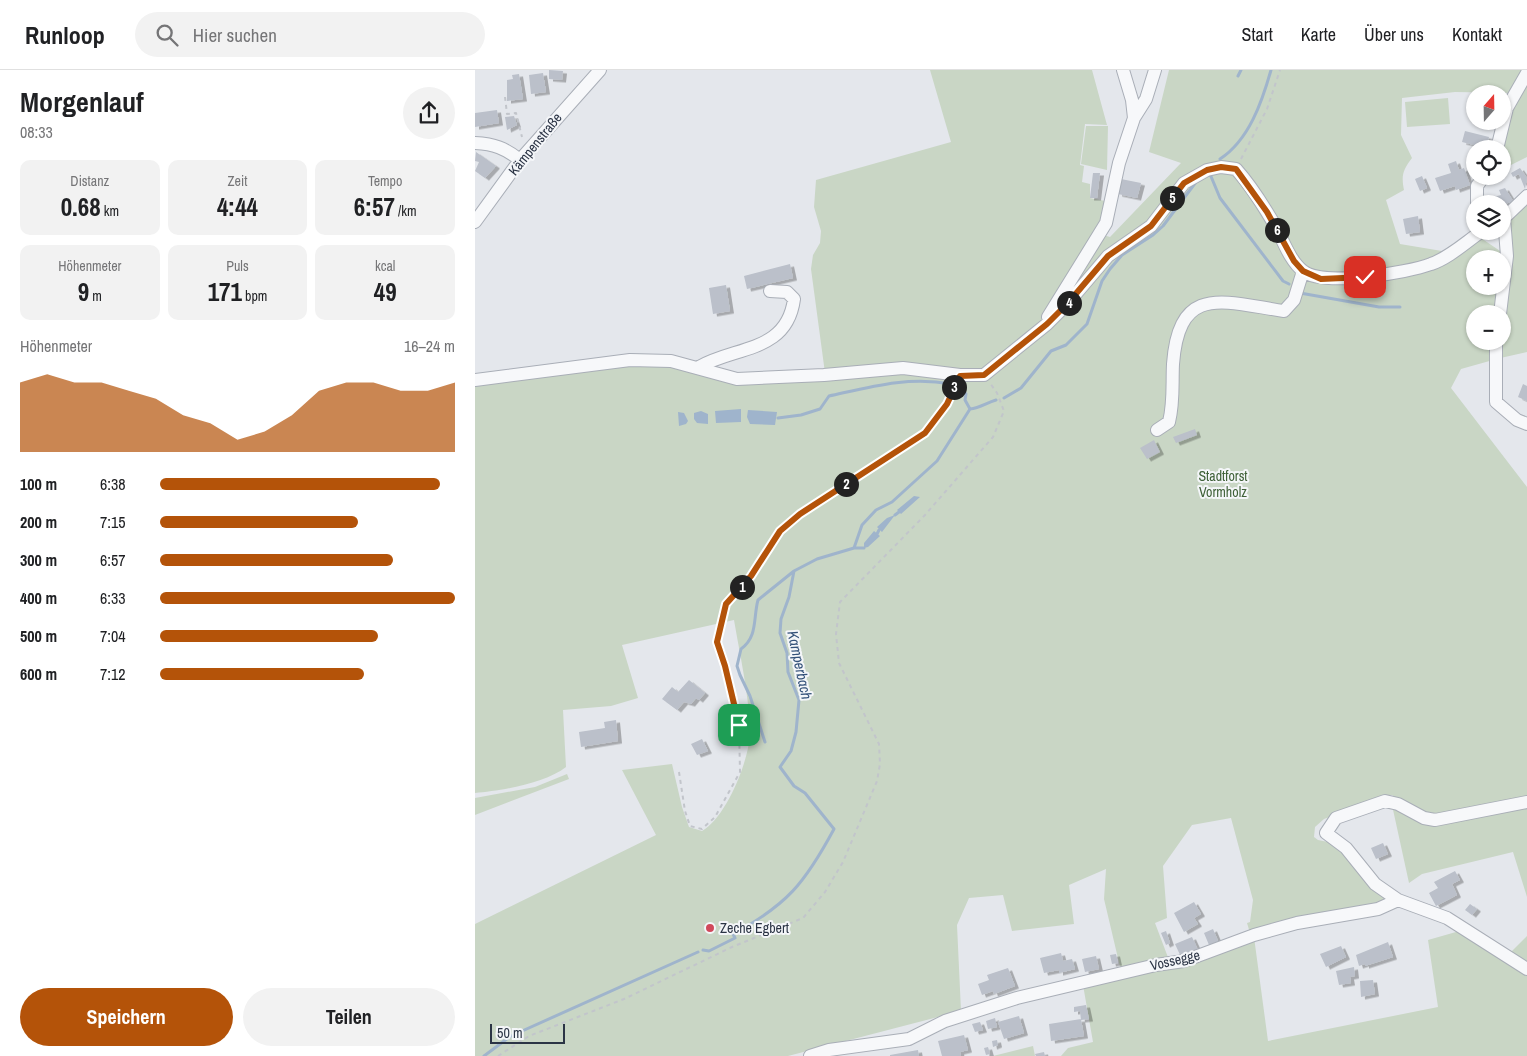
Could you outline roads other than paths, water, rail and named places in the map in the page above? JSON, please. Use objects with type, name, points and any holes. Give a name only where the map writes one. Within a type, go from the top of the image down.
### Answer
[{"type":"street","name":"Kämpenstraße","points":[[475,222],[520,160],[599,70]]},
{"type":"street","points":[[1123,70],[1132,100],[1134,118]]},
{"type":"street","points":[[1043,326],[1106,223],[1119,163],[1134,118],[1146,99],[1155,70]]},
{"type":"street","points":[[1499,140],[1507,108],[1527,73]]},
{"type":"street","points":[[475,143],[495,144],[505,148],[520,160]]},
{"type":"street","points":[[475,380],[630,360],[671,361],[737,379],[824,375],[903,368],[960,376],[984,375],[1068,303],[1108,256],[1151,226],[1184,183],[1207,170],[1221,167],[1236,169],[1267,212],[1294,261],[1303,271],[1321,279],[1342,279],[1426,266],[1468,240]]},
{"type":"street","points":[[1511,211],[1527,196]]},
{"type":"street","points":[[1501,305],[1507,256],[1505,240]]},
{"type":"street","points":[[1157,430],[1169,422],[1173,407],[1176,343],[1187,315],[1194,308],[1210,303],[1225,302],[1285,311],[1294,300],[1303,271]]},
{"type":"street","points":[[699,368],[711,360],[750,350],[774,337],[788,321],[794,299],[787,292],[770,292]]},
{"type":"street","points":[[1496,350],[1496,402],[1517,420],[1527,424]]},
{"type":"street","points":[[1527,802],[1435,820],[1424,818],[1398,804],[1385,801],[1336,818],[1326,833],[1346,848],[1375,884],[1398,900],[1447,918],[1527,969]]},
{"type":"street","name":"Vossegge","points":[[810,1056],[829,1050],[909,1039],[945,1021],[1017,998],[1156,965],[1184,961],[1254,935],[1297,923],[1378,910],[1398,900]]},
{"type":"water","points":[[741,409],[741,422],[716,423],[715,411]]},
{"type":"water","points":[[748,410],[777,412],[775,425],[750,424],[747,417]]},
{"type":"water","points":[[701,411],[708,414],[708,424],[697,423],[694,419],[694,413]]},
{"type":"water","points":[[678,412],[684,413],[688,421],[686,424],[679,426]]},
{"type":"water","points":[[914,496],[920,497],[901,514],[897,510]]},
{"type":"water","points":[[895,515],[882,532],[877,527],[887,518]]},
{"type":"water","points":[[874,531],[880,536],[868,547],[864,548],[864,543]]},
{"type":"waterway","points":[[1238,76],[1241,70]]},
{"type":"waterway","name":"Kamperbach","points":[[1220,159],[1239,142],[1247,131],[1259,107],[1271,70]]},
{"type":"waterway","name":"Kamperbach","points":[[1004,398],[1021,388],[1051,351],[1066,345],[1087,324],[1102,281],[1110,269],[1122,255],[1153,235],[1163,226],[1196,182],[1210,174],[1220,198],[1283,281],[1289,284]]},
{"type":"waterway","points":[[1300,293],[1379,307],[1400,307]]},
{"type":"waterway","points":[[778,418],[801,415],[820,409],[829,396],[874,386],[920,381],[951,384]]},
{"type":"waterway","points":[[961,388],[966,394],[965,400],[970,409]]},
{"type":"waterway","name":"Kamperbach","points":[[703,950],[709,951],[735,938],[733,934],[767,913],[793,891],[814,864],[834,829],[805,793],[794,786],[780,767],[791,751],[796,732],[799,700],[788,672],[787,653],[780,633],[781,619],[789,597],[794,571],[817,559],[854,548],[862,525],[876,510],[892,502],[937,461],[970,409],[996,400]]},
{"type":"waterway","points":[[895,515],[899,512]]},
{"type":"waterway","points":[[877,534],[879,530]]},
{"type":"waterway","points":[[855,548],[864,548]]},
{"type":"waterway","points":[[765,742],[750,696],[737,666],[741,649],[753,633],[758,600],[794,571]]},
{"type":"waterway","name":"Kamperbach","points":[[484,1056],[511,1036],[698,952]]},
{"type":"place","name":"Zeche Egbert","points":[[710,928]]},
{"type":"park label","name":"Stadtforst Vormholz","points":[[1223,484]]}]
